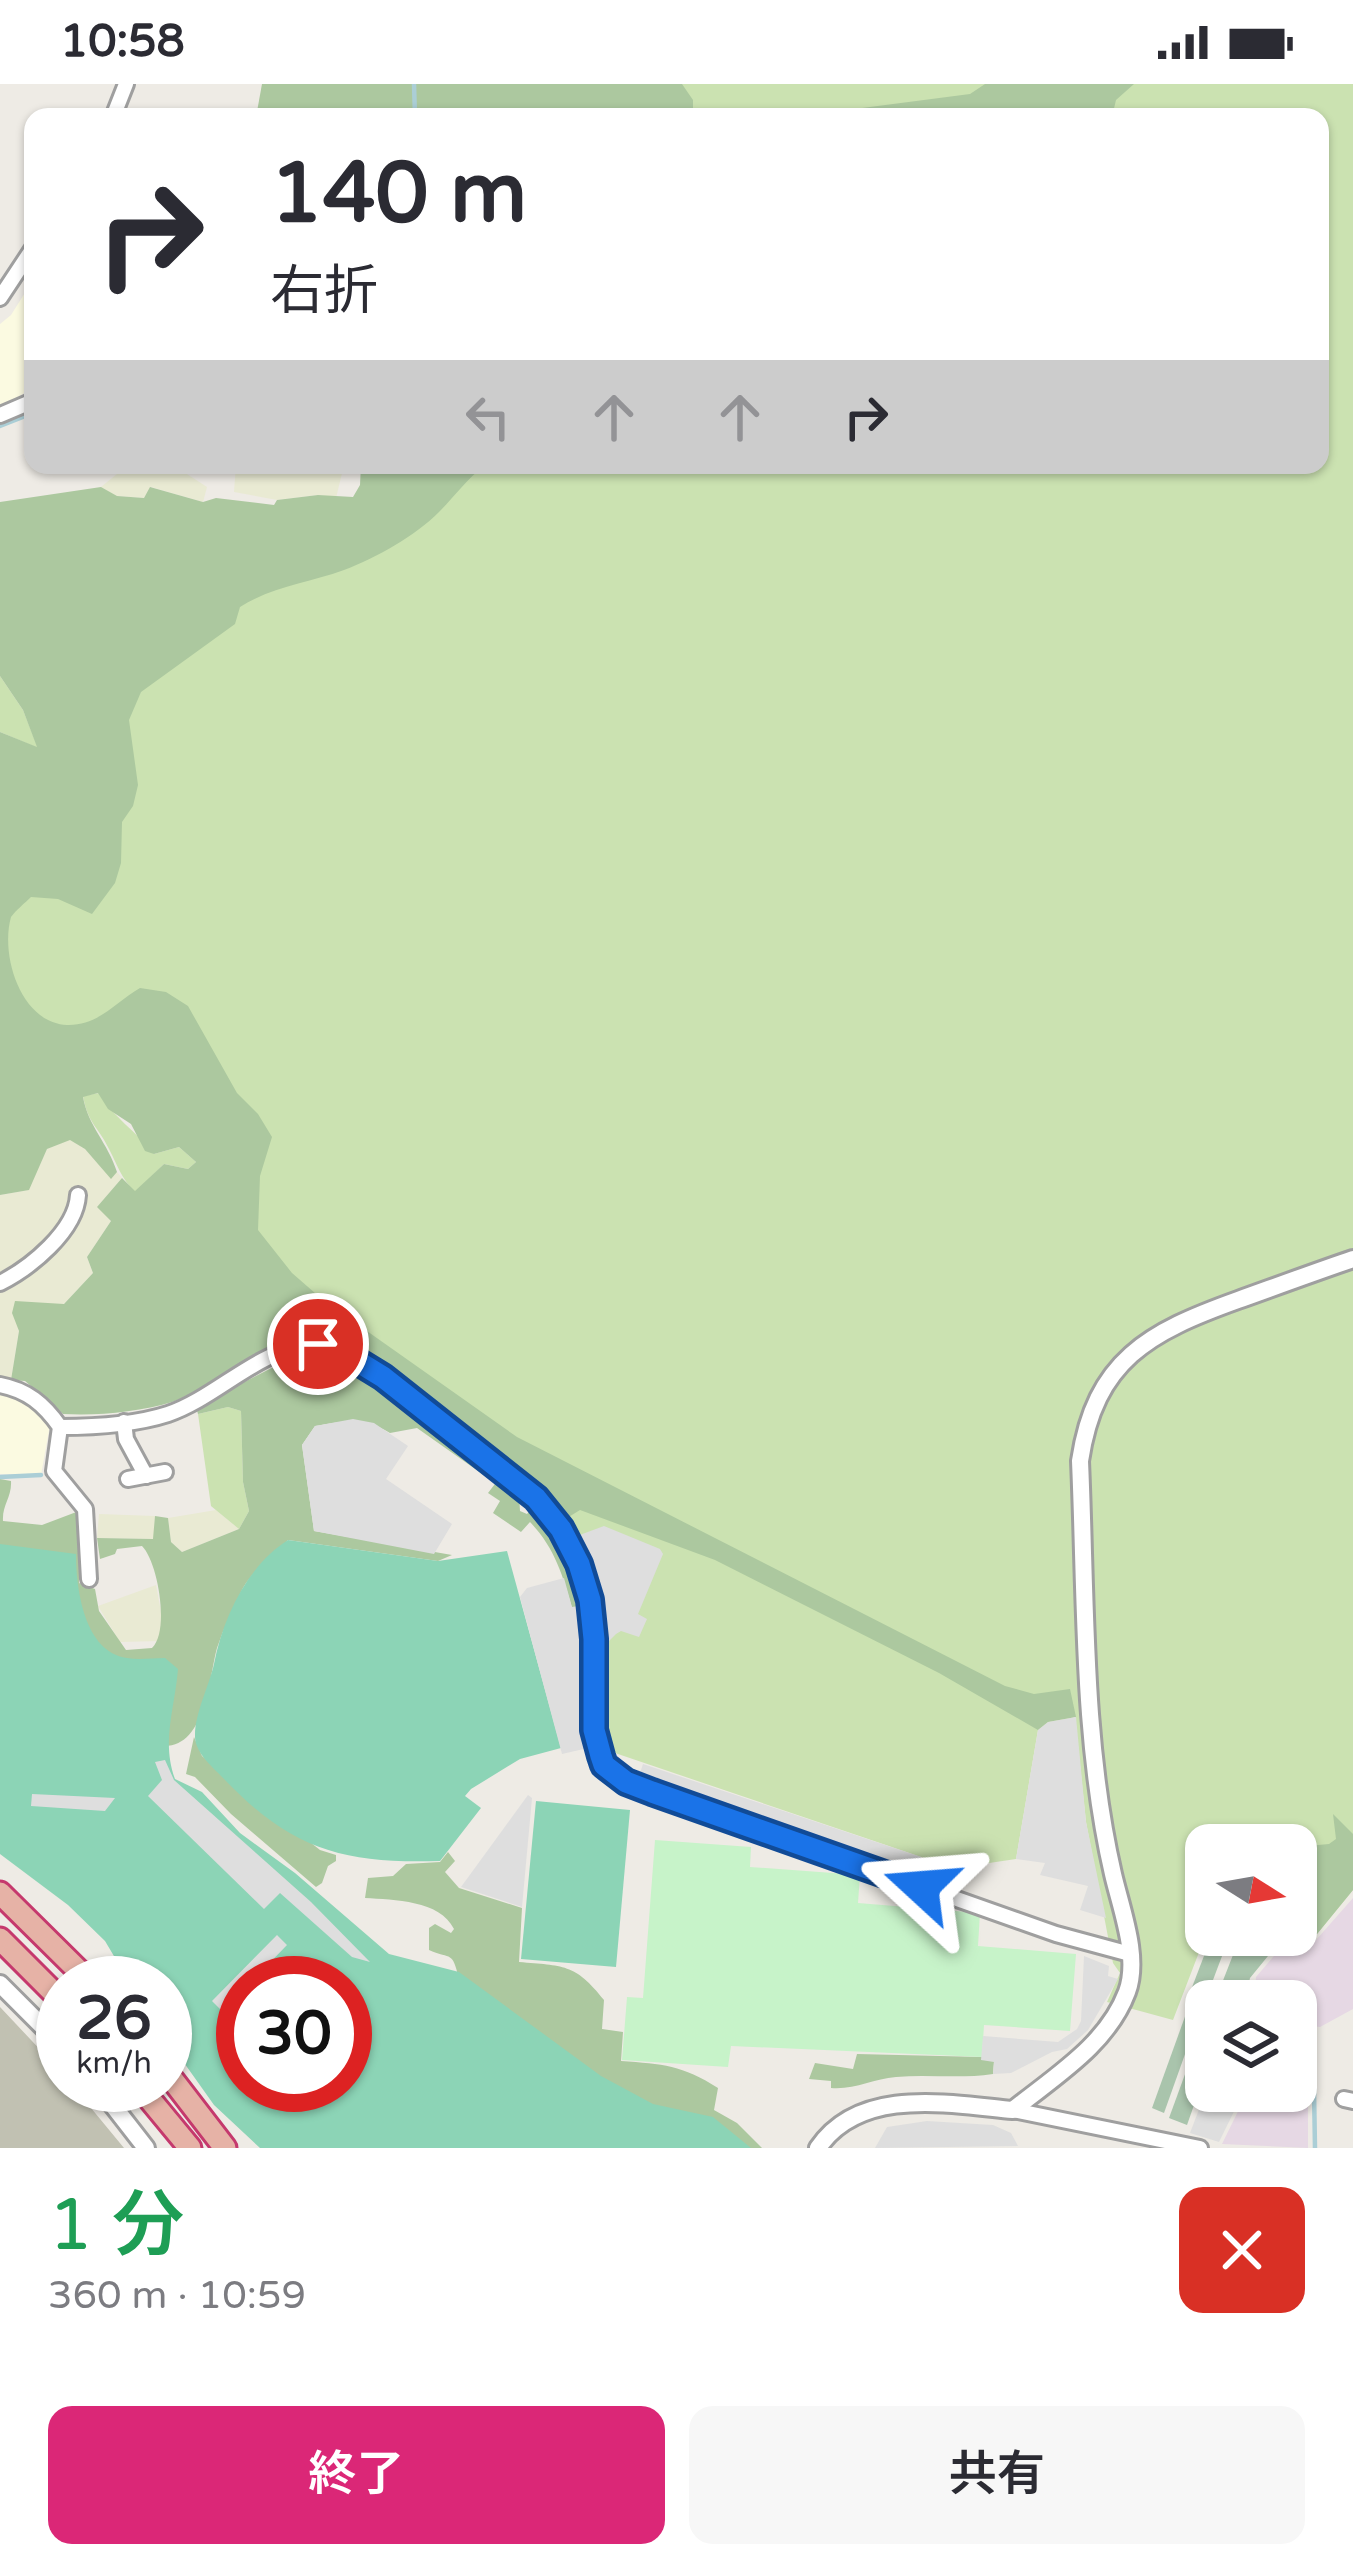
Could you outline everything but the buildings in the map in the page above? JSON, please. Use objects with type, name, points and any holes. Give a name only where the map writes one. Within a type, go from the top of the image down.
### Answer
[{"type":"highway","points":[[0,1893],[64,1956]]},
{"type":"highway","points":[[0,1939],[36,1975]]},
{"type":"highway","points":[[192,2105],[225,2148]]},
{"type":"highway","points":[[160,2112],[190,2148]]},
{"type":"street","points":[[0,298],[24,262]]},
{"type":"street","points":[[0,1282],[37,1258],[77,1212],[78,1196]]},
{"type":"street","points":[[1013,2110],[1105,2031],[1132,1975],[1108,1855],[1092,1734],[1080,1461],[1085,1424],[1101,1388],[1125,1358],[1151,1337],[1181,1321],[1353,1259]]},
{"type":"street","points":[[60,1427],[170,1413],[293,1350],[318,1344],[339,1350],[383,1377],[536,1498],[561,1529],[590,1600],[594,1730],[604,1765],[626,1782],[1056,1934],[1130,1954]]},
{"type":"street","points":[[0,1385],[21,1389],[60,1427],[54,1471],[85,1509],[88,1579]]},
{"type":"street","points":[[124,1422],[126,1439],[146,1476]]},
{"type":"street","points":[[128,1479],[165,1472]]},
{"type":"street","points":[[0,1984],[36,2021]]},
{"type":"street","points":[[818,2148],[842,2122],[884,2105],[1013,2110],[1200,2148]]},
{"type":"street","points":[[118,2112],[146,2148]]},
{"type":"shaded area","points":[[24,294],[24,393],[0,407],[0,324]]},
{"type":"shaded area","points":[[117,474],[187,474],[207,487],[203,502],[151,487],[144,498],[116,496],[101,487]]},
{"type":"shaded area","points":[[235,474],[342,474],[336,498],[318,495],[277,500],[234,492]]},
{"type":"shaded area","points":[[70,1139],[111,1178],[117,1172],[122,1178],[98,1206],[111,1221],[87,1257],[93,1273],[64,1304],[16,1320],[19,1331],[11,1380],[0,1378],[0,1195],[28,1190],[47,1149]]},
{"type":"shaded area","points":[[0,1389],[20,1394],[47,1418],[50,1425],[41,1475],[0,1474]]},
{"type":"shaded area","points":[[353,1419],[374,1423],[408,1446],[386,1479],[452,1524],[434,1554],[314,1531],[302,1445],[315,1426]]},
{"type":"shaded area","points":[[216,1510],[239,1529],[182,1552],[171,1542],[168,1518]]},
{"type":"shaded area","points":[[99,1514],[155,1516],[154,1539],[97,1538]]},
{"type":"shaded area","points":[[604,1526],[663,1554],[638,1614],[647,1619],[639,1637],[621,1631],[616,1634],[609,1641],[605,1660],[597,1585],[577,1536]]},
{"type":"shaded area","points":[[564,1578],[572,1607],[578,1606],[588,1748],[562,1754],[520,1597],[527,1588]]},
{"type":"shaded area","points":[[156,1585],[163,1622],[160,1641],[120,1642],[98,1606]]},
{"type":"shaded area","points":[[1076,1717],[1086,1822],[1106,1918],[1080,1910],[1088,1886],[1040,1875],[1045,1863],[1016,1859],[1038,1730],[1048,1722]]},
{"type":"shaded area","points":[[165,1760],[174,1780],[364,1956],[351,1956],[280,1893],[264,1909],[148,1796],[162,1780],[155,1762]]},
{"type":"shaded area","points":[[643,1764],[921,1857],[915,1874],[662,1788],[639,1776]]},
{"type":"shaded area","points":[[32,1794],[115,1798],[105,1811],[31,1806]]},
{"type":"shaded area","points":[[528,1795],[532,1798],[522,1907],[461,1887]]},
{"type":"shaded area","points":[[1353,1898],[1353,2009],[1320,2027],[1317,1980],[1256,1980],[1274,1956],[1317,1956],[1317,1939]]},
{"type":"shaded area","points":[[277,1935],[287,1945],[276,1956],[256,1956]]},
{"type":"shaded area","points":[[1084,1956],[1109,1966],[1108,1976],[1118,1979],[1088,2030],[1067,2049],[1011,2073],[993,2074],[994,2062],[981,2060],[983,2036],[1058,2042],[1077,2029]]},
{"type":"shaded area","points":[[1204,1956],[1222,1956],[1213,1980],[1195,1980]]},
{"type":"shaded area","points":[[1233,1956],[1268,1956],[1250,1980],[1223,1980]]},
{"type":"shaded area","points":[[0,2007],[36,2045],[36,2112],[94,2112],[124,2148],[0,2148]]},
{"type":"shaded area","points":[[1185,2017],[1185,2054],[1164,2113],[1152,2108]]},
{"type":"shaded area","points":[[1185,2074],[1185,2112],[1192,2112],[1187,2125],[1169,2118]]},
{"type":"shaded area","points":[[1198,2112],[1234,2112],[1219,2142],[1190,2133]]},
{"type":"shaded area","points":[[1238,2112],[1308,2112],[1308,2148],[1222,2144]]},
{"type":"shaded area","points":[[927,2121],[993,2125],[1011,2133],[1018,2146],[875,2148],[887,2127]]},
{"type":"green space","points":[[262,84],[682,84],[693,100],[693,108],[258,108]]},
{"type":"green space","points":[[566,84],[1353,84],[1353,1890],[1317,1934],[1317,1824],[1185,1824],[1185,1956],[1198,1956],[1173,2020],[1107,2002],[1120,1973],[1113,1963],[1086,1822],[1075,1717],[1038,1730],[1016,1859],[969,1866],[939,1863],[615,1753],[607,1739],[603,1710],[605,1663],[595,1585],[567,1518],[540,1485],[361,1353],[338,1342],[315,1339],[176,1077],[0,1045],[0,844],[71,719],[389,474],[1329,474],[1329,108],[601,108]]},
{"type":"green space","points":[[985,84],[1134,84],[1116,100],[1114,108],[862,108],[970,94]]},
{"type":"green space","points":[[361,474],[475,474],[429,521],[382,553],[240,607],[235,624],[141,692],[129,720],[138,785],[133,806],[122,822],[121,863],[115,883],[92,914],[58,899],[31,897],[11,917],[12,968],[26,1000],[37,1013],[67,1025],[97,1017],[140,988],[166,992],[188,1006],[237,1093],[272,1137],[260,1176],[258,1230],[292,1273],[323,1300],[517,1437],[1005,1686],[1034,1694],[1070,1689],[1076,1717],[1048,1722],[1038,1730],[939,1673],[715,1560],[580,1510],[567,1518],[538,1483],[463,1424],[394,1375],[335,1343],[298,1342],[172,1402],[118,1412],[63,1414],[25,1381],[11,1380],[19,1331],[12,1313],[15,1301],[64,1304],[93,1273],[87,1257],[111,1221],[97,1207],[122,1178],[135,1191],[164,1164],[188,1169],[196,1162],[179,1147],[154,1154],[145,1151],[131,1124],[108,1109],[98,1093],[83,1097],[117,1172],[111,1179],[85,1149],[70,1140],[47,1149],[29,1190],[0,1195],[0,732],[37,747],[23,710],[0,676],[0,502],[101,487],[117,496],[144,498],[150,487],[203,502],[216,498],[274,505],[277,500],[318,495],[353,497]]},
{"type":"green space","points":[[0,676],[23,710],[38,748],[0,732]]},
{"type":"green space","points":[[99,1093],[154,1154],[179,1147],[196,1162],[188,1169],[164,1164],[135,1192],[88,1113],[83,1096]]},
{"type":"green space","points":[[320,1352],[338,1356],[489,1466],[485,1476],[417,1428],[390,1433],[362,1422],[315,1426],[302,1445],[314,1531],[452,1555],[438,1561],[288,1540],[239,1595],[217,1648],[197,1724],[177,1744],[163,1746],[0,1554],[0,1479],[11,1481],[3,1521],[42,1525],[79,1511],[79,1583],[95,1589],[99,1611],[126,1650],[152,1648],[161,1612],[148,1554],[142,1546],[117,1549],[100,1559],[97,1538],[153,1539],[155,1516],[168,1518],[171,1542],[182,1552],[239,1529],[249,1511],[243,1482],[241,1411],[228,1407],[198,1414],[196,1407],[295,1356]]},
{"type":"green space","points":[[228,1407],[241,1411],[243,1482],[249,1511],[239,1529],[211,1506],[198,1414]]},
{"type":"green space","points":[[498,1480],[519,1495],[520,1511],[527,1514],[535,1505],[554,1531],[575,1573],[589,1619],[580,1621],[578,1607],[572,1608],[557,1562],[530,1522],[521,1532],[493,1513],[500,1501],[488,1493]]},
{"type":"green space","points":[[288,1540],[438,1561],[507,1551],[561,1748],[520,1759],[471,1789],[465,1796],[481,1808],[440,1861],[347,1855],[297,1837],[250,1804],[198,1748],[197,1718],[231,1611],[260,1564]]},
{"type":"green space","points":[[0,1544],[76,1554],[85,1616],[101,1644],[127,1658],[165,1658],[178,1669],[169,1738],[175,1779],[202,1792],[240,1833],[295,1873],[389,1954],[459,1972],[601,2076],[653,2104],[713,2117],[751,2148],[260,2148],[221,2112],[372,2112],[372,1956],[216,1956],[216,2107],[192,2074],[192,1956],[114,1956],[68,1905],[0,1854]]},
{"type":"green space","points":[[194,1737],[202,1756],[320,1850],[336,1855],[322,1883],[316,1887],[195,1777],[186,1774]]},
{"type":"green space","points":[[536,1801],[630,1810],[616,1967],[521,1959]]},
{"type":"green space","points":[[1333,1814],[1353,1834],[1353,1890],[1317,1934],[1317,1845],[1336,1839]]},
{"type":"green space","points":[[655,1840],[751,1847],[750,1867],[860,1875],[858,1903],[980,1913],[978,1946],[1076,1954],[1070,2031],[984,2025],[982,2057],[731,2046],[728,2067],[622,2060],[627,1997],[643,1998]]},
{"type":"green space","points":[[448,1852],[455,1861],[445,1872],[459,1888],[522,1908],[519,1962],[576,1973],[604,2000],[602,2029],[623,2032],[621,2061],[672,2067],[718,2088],[714,2110],[737,2123],[762,2148],[652,2148],[459,1979],[450,1957],[429,1950],[429,1928],[435,1924],[451,1933],[454,1929],[447,1919],[415,1903],[365,1898],[368,1878],[393,1876],[406,1864],[440,1862]]},
{"type":"green space","points":[[857,2054],[982,2057],[994,2061],[993,2074],[896,2077],[839,2088],[831,2088],[831,2081],[809,2079],[815,2063],[853,2069]]},
{"type":"waterway","points":[[414,84],[415,108]]},
{"type":"waterway","points":[[0,426],[24,417]]},
{"type":"waterway","points":[[0,1477],[41,1475]]},
{"type":"waterway","points":[[1314,2112],[1315,2148]]},
{"type":"route","points":[[318,1344],[339,1350],[383,1377],[536,1498],[561,1529],[590,1600],[594,1730],[604,1765],[626,1782],[921,1887]]}]
